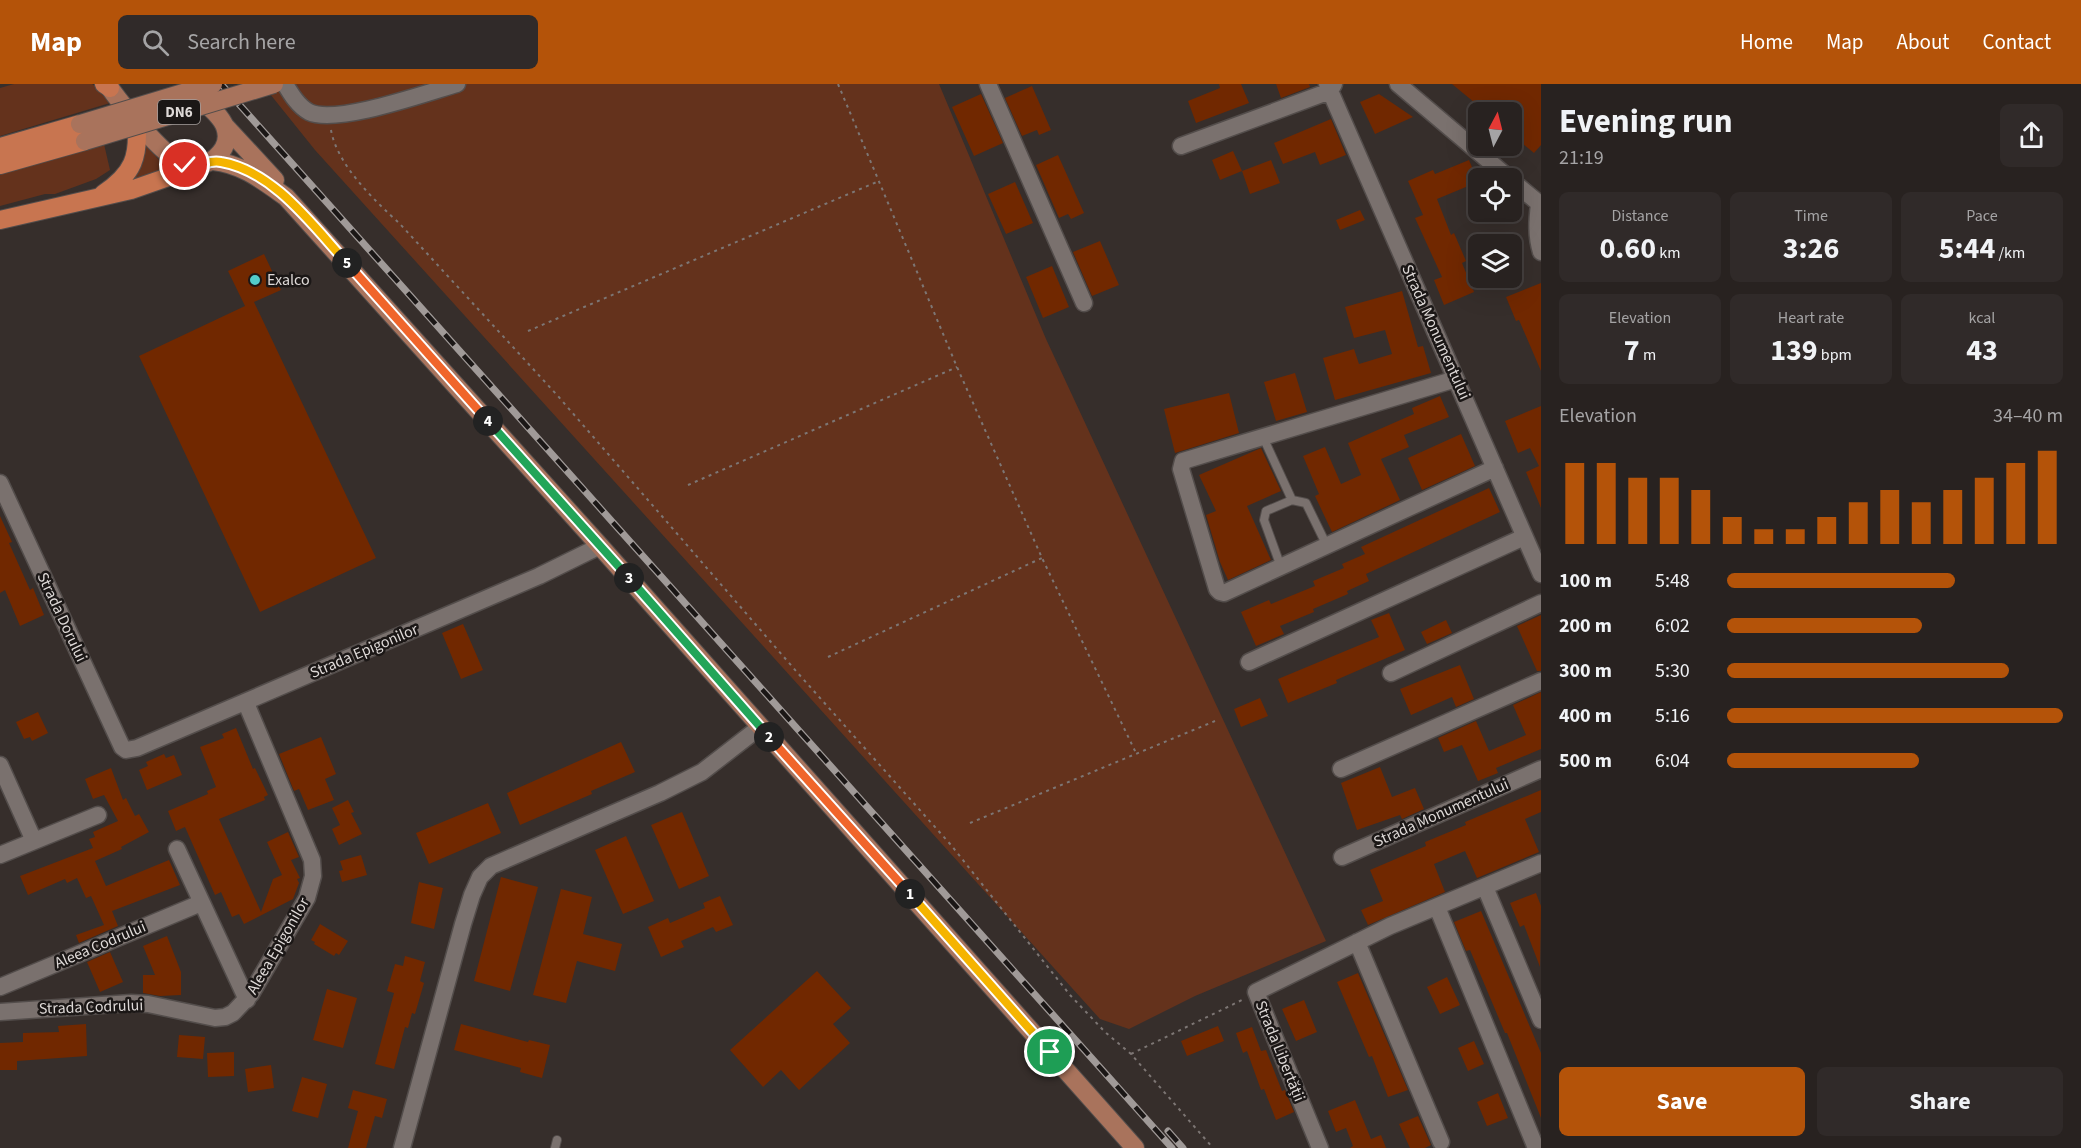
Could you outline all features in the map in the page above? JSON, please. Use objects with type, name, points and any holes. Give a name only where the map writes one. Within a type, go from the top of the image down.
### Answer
[{"type":"highway","points":[[99,197],[121,181],[133,165],[137,144],[136,120]]},
{"type":"highway","name":"DN6","points":[[0,147],[83,132]]},
{"type":"highway","name":"DN6","points":[[0,165],[83,132]]},
{"type":"highway","points":[[0,220],[131,190],[205,164]]},
{"type":"main road","points":[[186,84],[279,184],[286,197]]},
{"type":"main road","name":"DN6","points":[[83,132],[213,84]]},
{"type":"main road","name":"DN6","points":[[83,132],[274,84]]},
{"type":"main road","points":[[107,85],[169,155],[185,165],[232,164],[251,172],[286,197],[600,546],[1135,1148]]},
{"type":"main road","points":[[205,164],[220,153],[225,144],[227,137],[225,126]]},
{"type":"street","points":[[285,84],[302,107],[317,115],[329,116],[378,106],[457,84]]},
{"type":"street","points":[[988,84],[1084,303]]},
{"type":"street","points":[[1398,84],[1496,168]]},
{"type":"street","name":"Strada Monumentului","points":[[1181,146],[1330,86],[1541,574]]},
{"type":"street","points":[[1522,190],[1540,205],[1537,237],[1541,252]]},
{"type":"street","points":[[1456,379],[1182,461],[1181,469],[1217,589],[1224,593],[1495,468]]},
{"type":"street","name":"Strada Dorului","points":[[0,483],[122,747],[126,750]]},
{"type":"street","points":[[1249,663],[1524,537]]},
{"type":"street","name":"Strada Epigonilor","points":[[126,750],[137,748],[246,703],[539,576],[600,546]]},
{"type":"street","points":[[1391,673],[1541,603]]},
{"type":"street","points":[[1341,769],[1541,681]]},
{"type":"street","name":"Aleea Epigonilor","points":[[246,703],[312,860],[313,869],[307,898],[247,1000]]},
{"type":"street","points":[[402,1148],[463,924],[480,877],[491,866],[660,793],[702,772],[760,727]]},
{"type":"street","points":[[0,765],[34,841]]},
{"type":"street","name":"Strada Monumentului","points":[[1342,857],[1541,769]]},
{"type":"street","points":[[0,855],[98,815]]},
{"type":"street","name":"Aleea Epigonilor","points":[[177,849],[247,1000]]},
{"type":"street","name":"Strada Libertății","points":[[1320,1148],[1256,992],[1357,942],[1541,863]]},
{"type":"street","points":[[1485,887],[1541,1020]]},
{"type":"street","name":"Aleea Codrului","points":[[0,987],[201,903]]},
{"type":"street","points":[[1437,907],[1536,1148]]},
{"type":"street","points":[[1357,942],[1441,1142]]},
{"type":"street","name":"Strada Codrului","points":[[0,1012],[131,1003],[148,1004],[220,1018],[233,1013],[247,1000]]},
{"type":"lane","points":[[1263,437],[1292,500]]},
{"type":"lane","points":[[1281,567],[1264,520],[1266,511],[1292,500],[1306,503],[1327,546]]},
{"type":"path","points":[[838,84],[957,367],[1042,558],[1136,753]]},
{"type":"path","points":[[329,116],[333,139],[341,159],[378,203],[557,395],[788,662],[951,845],[1070,995],[1105,1032],[1131,1054],[1213,1148]]},
{"type":"path","points":[[528,331],[879,181]]},
{"type":"path","points":[[688,485],[957,367]]},
{"type":"path","points":[[828,657],[1042,558]]},
{"type":"path","points":[[970,823],[1215,721]]},
{"type":"path","points":[[1131,1054],[1256,992]]},
{"type":"shaded area","points":[[14,84],[92,84],[101,90],[110,103],[0,136],[0,88]]},
{"type":"shaded area","points":[[262,84],[939,84],[1046,339],[1326,941],[1195,996],[1129,1029],[1100,1019],[315,150]]},
{"type":"shaded area","points":[[104,144],[110,170],[96,179],[55,194],[45,194],[0,206],[0,173]]},
{"type":"shaded area","points":[[145,144],[168,170],[129,185],[143,163]]},
{"type":"building","points":[[1219,84],[1241,84],[1249,103],[1196,123],[1188,101],[1220,88]]},
{"type":"building","points":[[1276,84],[1309,84],[1310,87],[1281,98]]},
{"type":"building","points":[[1452,84],[1541,84],[1541,145],[1534,153],[1522,143],[1522,102],[1474,102]]},
{"type":"building","points":[[1032,86],[1051,130],[1039,135],[1037,130],[1022,136],[1005,98]]},
{"type":"building","points":[[981,94],[1003,143],[974,156],[952,107]]},
{"type":"building","points":[[1379,94],[1413,117],[1375,134],[1360,102]]},
{"type":"building","points":[[1331,119],[1346,155],[1320,165],[1315,152],[1283,164],[1274,143]]},
{"type":"building","points":[[1233,151],[1242,171],[1220,180],[1212,160]]},
{"type":"building","points":[[1058,155],[1084,213],[1071,219],[1068,214],[1059,218],[1036,165]]},
{"type":"building","points":[[1271,160],[1280,183],[1250,194],[1242,171]]},
{"type":"building","points":[[1469,160],[1472,168],[1468,168],[1468,186],[1437,199],[1451,235],[1454,233],[1466,261],[1462,263],[1468,278],[1468,288],[1472,288],[1474,292],[1444,305],[1434,280],[1442,277],[1415,218],[1423,215],[1408,181],[1433,170],[1435,174]]},
{"type":"building","points":[[1015,182],[1033,223],[1006,234],[988,194]]},
{"type":"building","points":[[1360,210],[1365,220],[1340,230],[1336,220]]},
{"type":"building","points":[[1100,241],[1119,285],[1092,296],[1073,252]]},
{"type":"building","points":[[264,254],[281,290],[254,302],[376,558],[260,612],[139,356],[245,306],[228,271]]},
{"type":"building","points":[[1052,266],[1069,307],[1043,318],[1026,277]]},
{"type":"building","points":[[1541,283],[1541,371],[1519,320],[1516,321],[1506,297]]},
{"type":"building","points":[[1402,291],[1418,347],[1423,346],[1431,373],[1335,400],[1323,358],[1354,349],[1359,364],[1392,354],[1385,330],[1354,338],[1345,307]]},
{"type":"building","points":[[1295,373],[1307,412],[1276,421],[1264,382]]},
{"type":"building","points":[[1229,393],[1239,433],[1175,453],[1164,409]]},
{"type":"building","points":[[1440,396],[1449,417],[1404,435],[1409,447],[1381,459],[1400,500],[1332,532],[1315,496],[1319,494],[1303,456],[1325,447],[1341,484],[1361,475],[1348,443],[1414,414],[1412,408]]},
{"type":"building","points":[[1541,406],[1541,508],[1526,472],[1539,466],[1530,448],[1518,453],[1505,421]]},
{"type":"building","points":[[1461,434],[1475,466],[1422,490],[1408,458]]},
{"type":"building","points":[[1261,448],[1281,491],[1247,506],[1271,560],[1228,580],[1220,562],[1206,515],[1216,511],[1199,475]]},
{"type":"building","points":[[1489,488],[1500,512],[1366,574],[1369,581],[1347,591],[1348,594],[1313,609],[1314,612],[1280,626],[1284,634],[1256,646],[1241,612],[1269,600],[1271,604],[1315,586],[1313,581],[1344,568],[1342,564],[1365,554],[1361,547]]},
{"type":"building","points":[[0,516],[12,542],[9,543],[30,590],[33,588],[44,615],[20,626],[5,590],[0,593]]},
{"type":"building","points":[[1389,613],[1405,650],[1336,680],[1337,683],[1288,703],[1278,679],[1379,637],[1371,620]]},
{"type":"building","points":[[1541,615],[1541,671],[1537,671],[1517,626]]},
{"type":"building","points":[[1446,620],[1452,633],[1427,644],[1421,632]]},
{"type":"building","points":[[463,624],[483,670],[461,679],[442,633]]},
{"type":"building","points":[[1460,665],[1474,699],[1456,707],[1452,697],[1411,715],[1400,689]]},
{"type":"building","points":[[1541,692],[1541,749],[1496,768],[1498,773],[1478,781],[1462,745],[1444,752],[1438,738],[1476,721],[1489,751],[1526,735],[1513,705]]},
{"type":"building","points":[[1260,698],[1268,716],[1241,727],[1234,709]]},
{"type":"building","points":[[38,712],[48,733],[32,741],[30,737],[24,739],[16,722]]},
{"type":"building","points":[[236,728],[253,769],[255,768],[268,795],[264,797],[265,800],[219,819],[261,912],[273,879],[282,875],[267,842],[288,832],[299,857],[291,860],[300,878],[297,879],[299,883],[293,899],[244,924],[239,914],[232,917],[221,892],[215,895],[185,827],[176,831],[168,811],[208,794],[207,791],[216,787],[200,747],[224,738],[222,734]]},
{"type":"building","points":[[321,737],[336,774],[325,779],[334,800],[308,810],[299,789],[294,791],[279,754]]},
{"type":"building","points":[[621,742],[635,772],[591,791],[592,794],[520,825],[507,793]]},
{"type":"building","points":[[164,754],[166,758],[174,755],[182,775],[147,790],[139,770],[148,766],[146,762]]},
{"type":"building","points":[[1380,767],[1392,797],[1415,788],[1424,809],[1402,819],[1400,815],[1357,830],[1341,783]]},
{"type":"building","points":[[111,768],[123,800],[126,798],[135,816],[139,814],[149,832],[121,847],[122,849],[95,861],[106,886],[169,860],[180,885],[112,911],[118,926],[79,943],[76,935],[104,925],[91,896],[86,898],[77,878],[67,883],[65,879],[28,895],[20,876],[93,848],[89,839],[95,837],[93,832],[118,821],[104,795],[93,799],[85,779]]},
{"type":"building","points":[[1541,790],[1541,812],[1525,819],[1539,852],[1477,878],[1465,851],[1434,864],[1445,892],[1368,925],[1361,910],[1383,901],[1370,870],[1426,846],[1425,842],[1466,825],[1465,822]]},
{"type":"building","points":[[348,800],[354,812],[351,813],[362,834],[339,845],[332,829],[340,825],[332,808]]},
{"type":"building","points":[[488,803],[501,833],[429,864],[416,833]]},
{"type":"building","points":[[682,812],[709,876],[679,889],[651,825]]},
{"type":"building","points":[[626,836],[654,901],[623,914],[595,850]]},
{"type":"building","points":[[361,855],[367,875],[342,882],[339,871],[343,870],[340,861]]},
{"type":"building","points":[[501,877],[538,887],[510,991],[474,981]]},
{"type":"building","points":[[419,882],[443,888],[434,929],[411,923]]},
{"type":"building","points":[[561,889],[592,897],[583,934],[622,944],[615,971],[577,961],[566,1003],[533,995]]},
{"type":"building","points":[[1536,893],[1541,906],[1540,967],[1524,925],[1520,927],[1510,903]]},
{"type":"building","points":[[720,896],[733,925],[716,932],[713,927],[681,941],[684,947],[661,957],[648,927],[668,918],[670,923],[705,908],[703,903]]},
{"type":"building","points":[[1481,911],[1541,1053],[1541,1118],[1507,1033],[1505,1033],[1470,950],[1466,951],[1454,922]]},
{"type":"building","points":[[320,924],[348,941],[339,955],[336,953],[334,956],[311,940]]},
{"type":"building","points":[[167,936],[181,972],[181,995],[160,996],[143,993],[143,975],[155,975],[143,946]]},
{"type":"building","points":[[110,952],[123,982],[100,992],[87,962]]},
{"type":"building","points":[[405,956],[425,962],[420,981],[424,983],[415,1014],[412,1013],[408,1028],[405,1027],[394,1069],[375,1064],[394,993],[387,991],[395,964],[403,966]]},
{"type":"building","points":[[817,971],[851,1008],[833,1024],[850,1043],[799,1090],[781,1070],[763,1087],[730,1050]]},
{"type":"building","points":[[1358,973],[1408,1090],[1388,1097],[1372,1056],[1369,1057],[1337,982]]},
{"type":"building","points":[[1447,977],[1460,1005],[1440,1014],[1427,987]]},
{"type":"building","points":[[327,989],[357,998],[343,1048],[313,1040]]},
{"type":"building","points":[[1304,1000],[1317,1032],[1296,1041],[1282,1009]]},
{"type":"building","points":[[86,1024],[87,1056],[17,1061],[17,1070],[0,1070],[0,1043],[23,1042],[23,1033],[59,1032],[58,1026]]},
{"type":"building","points":[[461,1024],[528,1042],[529,1040],[550,1045],[542,1078],[520,1072],[521,1068],[454,1050]]},
{"type":"building","points":[[1218,1026],[1224,1041],[1187,1056],[1181,1041]]},
{"type":"building","points":[[1252,1027],[1261,1051],[1266,1050],[1282,1091],[1285,1090],[1294,1112],[1276,1120],[1264,1089],[1261,1090],[1247,1051],[1243,1053],[1236,1033]]},
{"type":"building","points":[[179,1035],[205,1037],[203,1059],[177,1057]]},
{"type":"building","points":[[1474,1041],[1484,1064],[1468,1071],[1458,1048]]},
{"type":"building","points":[[234,1052],[234,1076],[208,1077],[207,1053]]},
{"type":"building","points":[[271,1065],[274,1088],[248,1092],[245,1069]]},
{"type":"building","points":[[302,1077],[327,1084],[318,1118],[292,1111]]},
{"type":"building","points":[[353,1090],[387,1099],[382,1118],[375,1116],[366,1148],[348,1148],[358,1111],[348,1108]]},
{"type":"building","points":[[1498,1093],[1508,1118],[1487,1126],[1477,1102]]},
{"type":"building","points":[[1355,1100],[1371,1139],[1381,1135],[1386,1148],[1350,1148],[1353,1146],[1346,1128],[1336,1132],[1328,1111]]},
{"type":"building","points":[[1418,1116],[1431,1145],[1425,1148],[1410,1148],[1399,1124]]},
{"type":"railway","points":[[221,84],[1172,1148]]},
{"type":"railway","points":[[1168,1131],[1183,1148]]},
{"type":"place","name":"Exalco","points":[[255,280]]},
{"type":"route","points":[[185,165],[197,167],[213,160],[232,164],[251,172],[286,197],[1050,1052]]}]
